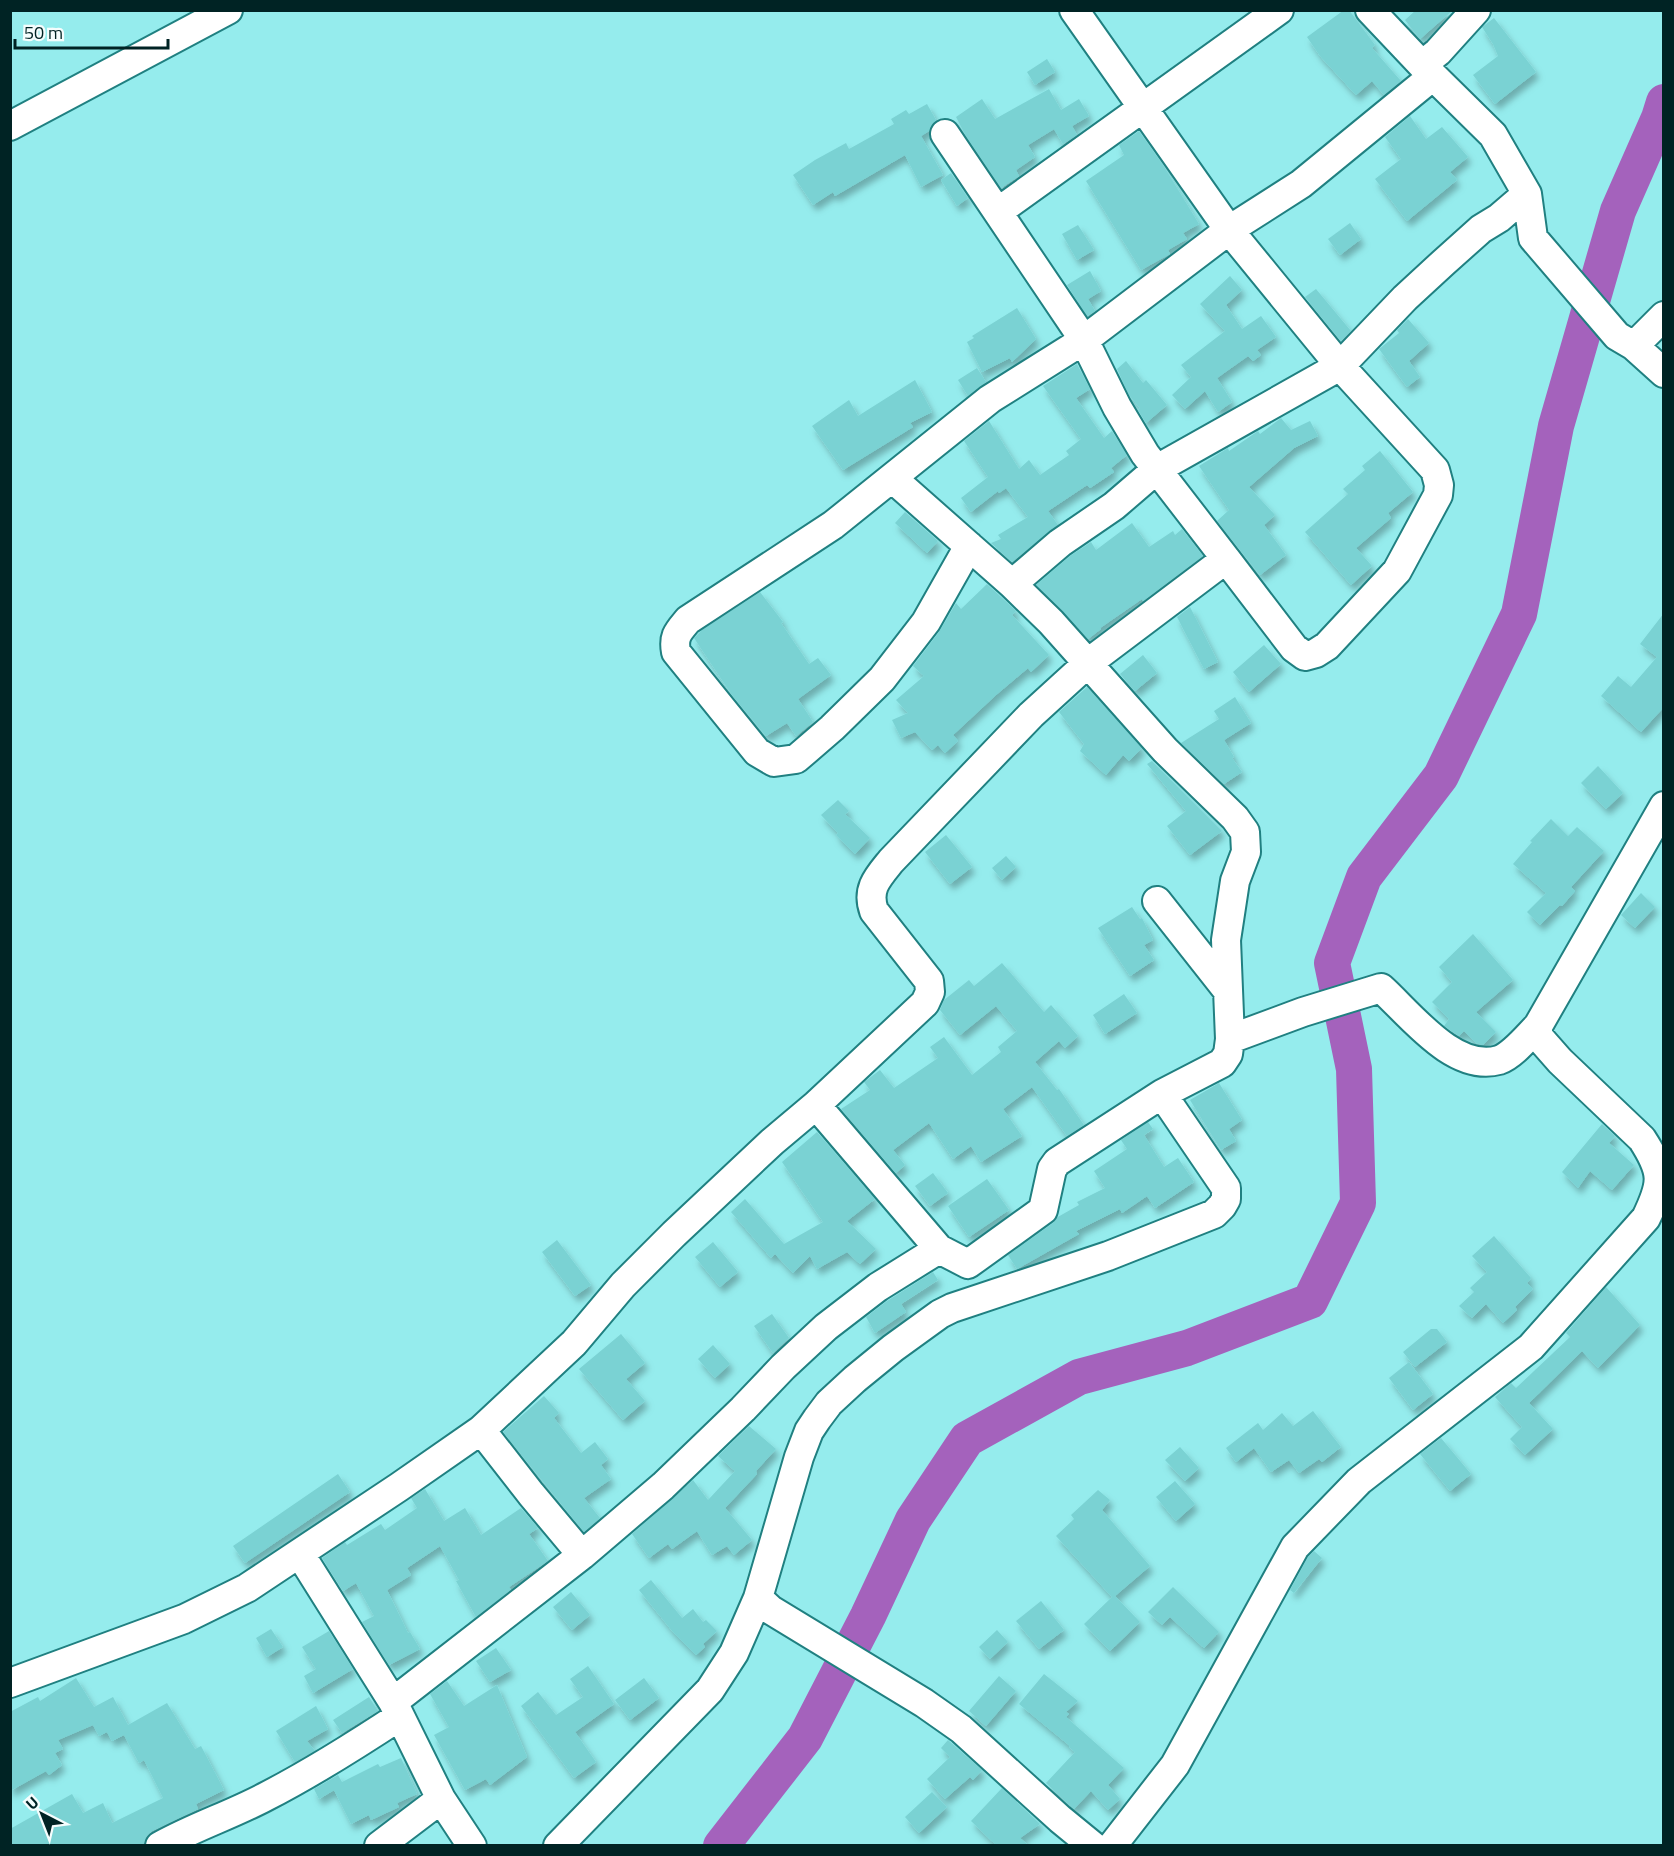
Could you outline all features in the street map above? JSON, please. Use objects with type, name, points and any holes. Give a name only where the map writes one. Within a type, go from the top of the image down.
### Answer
[{"type":"street","points":[[10,126],[228,10]]},
{"type":"street","points":[[945,134],[1084,340],[1117,407],[1145,454],[1294,648],[1305,656],[1316,653],[1327,646],[1397,571],[1438,495],[1439,485],[1435,470],[1340,366],[1228,230],[1074,10]]},
{"type":"street","points":[[999,211],[1143,110],[1279,10]]},
{"type":"street","points":[[1370,10],[1427,71],[1493,135],[1527,194],[1533,238],[1625,341],[1664,373]]},
{"type":"street","points":[[969,546],[926,622],[882,679],[796,759],[774,762],[757,752],[676,652],[674,641],[688,620],[833,525],[990,399],[1084,340],[1228,230],[1301,184],[1427,71],[1438,52],[1476,10]]},
{"type":"street","points":[[1012,584],[1060,543],[1114,506],[1157,469],[1340,366],[1405,298],[1443,263],[1527,194]]},
{"type":"street","points":[[1625,341],[1664,316]]},
{"type":"street","points":[[816,1105],[939,1249],[970,1263],[1043,1210],[1052,1169],[1057,1162],[1162,1094],[1222,1063],[1228,1054],[1230,1039],[1226,940],[1235,881],[1246,852],[1245,832],[1235,819],[1165,750],[1051,622],[1012,584],[892,478]]},
{"type":"street","points":[[10,1683],[183,1619],[247,1588],[481,1430],[574,1343],[623,1285],[674,1234],[924,1004],[930,992],[929,981],[924,971],[874,911],[870,901],[875,882],[891,861],[1031,715],[1088,663],[1226,559]]},
{"type":"street","points":[[1230,1039],[1303,1012],[1381,988],[1444,1047],[1467,1060],[1480,1062],[1500,1060],[1520,1045],[1538,1026],[1664,806]]},
{"type":"street","points":[[1157,901],[1228,991]]},
{"type":"street","points":[[1112,1845],[1175,1765],[1295,1547],[1359,1480],[1531,1347],[1646,1218],[1655,1199],[1660,1174],[1652,1154],[1642,1139],[1560,1061],[1538,1036],[1538,1026]]},
{"type":"street","points":[[558,1845],[710,1690],[734,1653],[764,1604],[799,1457],[809,1431],[829,1403],[893,1348],[952,1308],[1108,1256],[1214,1214],[1222,1206],[1226,1199],[1226,1188],[1162,1094]]},
{"type":"street","points":[[173,1842],[264,1798],[344,1752],[663,1486],[743,1409],[783,1366],[826,1327],[878,1287],[939,1249]]},
{"type":"street","points":[[481,1430],[582,1555]]},
{"type":"street","points":[[300,1554],[396,1709],[441,1799],[472,1845]]},
{"type":"street","points":[[764,1604],[962,1729],[1060,1819],[1093,1845]]},
{"type":"street","points":[[379,1845],[441,1799]]},
{"type":"building","points":[[1344,10],[1349,10],[1375,45],[1372,48],[1401,81],[1384,95],[1372,81],[1356,95],[1320,56],[1307,37]]},
{"type":"building","points":[[1416,10],[1453,10],[1420,39],[1405,20]]},
{"type":"building","points":[[1494,18],[1536,72],[1495,104],[1473,75],[1498,56],[1482,27]]},
{"type":"building","points":[[1047,59],[1055,72],[1035,85],[1027,72]]},
{"type":"building","points":[[1049,89],[1061,110],[1079,99],[1089,116],[1072,126],[1077,135],[1063,144],[1054,129],[1028,145],[1035,157],[1016,170],[1019,176],[1001,188],[956,117],[982,99],[995,119]]},
{"type":"building","points":[[927,104],[936,120],[929,131],[921,136],[943,175],[921,187],[905,155],[835,196],[833,192],[813,205],[793,175],[846,143],[849,149],[894,124],[891,119],[906,110],[909,114]]},
{"type":"building","points":[[1410,116],[1426,139],[1442,127],[1468,157],[1450,172],[1457,180],[1407,221],[1375,179],[1401,159],[1385,137]]},
{"type":"building","points":[[1139,131],[1199,224],[1183,233],[1187,239],[1168,250],[1170,254],[1141,270],[1086,181],[1124,155],[1119,145]]},
{"type":"building","points":[[951,173],[968,198],[957,206],[941,180]]},
{"type":"building","points":[[1350,223],[1361,239],[1340,255],[1328,239]]},
{"type":"building","points":[[1078,225],[1094,250],[1077,260],[1062,234]]},
{"type":"building","points":[[1090,271],[1101,291],[1088,299],[1095,311],[1087,316],[1067,285]]},
{"type":"building","points":[[1230,276],[1242,290],[1226,305],[1242,329],[1261,316],[1276,337],[1257,350],[1261,355],[1253,361],[1248,356],[1217,378],[1232,402],[1218,412],[1205,391],[1185,409],[1172,395],[1191,377],[1181,365],[1225,331],[1200,304]]},
{"type":"building","points":[[1316,289],[1351,331],[1341,341],[1305,297]]},
{"type":"building","points":[[1017,308],[1036,339],[1012,362],[1010,358],[982,372],[967,342],[974,338],[972,336]]},
{"type":"building","points":[[1408,319],[1429,343],[1409,361],[1420,377],[1407,387],[1379,349],[1399,333],[1397,330]]},
{"type":"building","points":[[1126,361],[1143,383],[1146,380],[1167,405],[1146,423],[1138,410],[1140,408],[1129,395],[1117,369]]},
{"type":"building","points":[[1077,364],[1090,389],[1076,398],[1104,438],[1112,431],[1127,455],[1111,468],[1114,472],[1090,488],[1087,485],[1048,511],[1058,525],[1012,562],[991,543],[1001,539],[998,535],[1028,517],[1006,488],[999,493],[998,491],[971,512],[961,498],[988,477],[964,441],[989,421],[1019,469],[1029,460],[1040,475],[1069,455],[1066,451],[1081,439],[1043,386]]},
{"type":"building","points":[[977,368],[986,382],[968,396],[958,380]]},
{"type":"building","points":[[915,380],[932,412],[910,423],[913,427],[843,470],[812,426],[849,400],[858,416]]},
{"type":"building","points":[[1281,418],[1291,430],[1310,421],[1318,436],[1294,448],[1249,487],[1275,515],[1264,525],[1286,555],[1260,575],[1217,521],[1229,510],[1199,466],[1228,448],[1229,451],[1258,431],[1260,434]]},
{"type":"building","points":[[1380,451],[1413,492],[1388,513],[1391,518],[1356,548],[1372,566],[1351,585],[1305,532],[1348,494],[1343,489],[1365,470],[1362,466]]},
{"type":"building","points":[[905,512],[938,541],[927,553],[895,523]]},
{"type":"building","points":[[1132,523],[1149,547],[1173,531],[1175,535],[1182,529],[1203,556],[1143,601],[1142,599],[1100,628],[1088,639],[1036,585],[1070,556],[1091,542],[1096,550]]},
{"type":"building","points":[[987,584],[1016,611],[1012,615],[1049,655],[1031,672],[1028,668],[953,735],[958,741],[945,753],[938,745],[932,750],[915,732],[901,738],[892,720],[908,713],[896,700],[924,676],[913,666],[939,632],[956,603],[961,609]]},
{"type":"building","points":[[760,592],[783,622],[781,623],[809,664],[818,658],[831,675],[798,699],[813,722],[796,736],[787,723],[766,736],[732,695],[694,638],[702,630]]},
{"type":"building","points":[[1190,607],[1218,662],[1204,669],[1177,617]]},
{"type":"building","points":[[1664,613],[1664,707],[1641,732],[1601,696],[1618,676],[1631,687],[1657,657],[1640,644]]},
{"type":"building","points":[[1264,645],[1281,664],[1249,692],[1233,672]]},
{"type":"building","points":[[1143,655],[1157,673],[1135,691],[1120,674]]},
{"type":"building","points":[[1087,687],[1142,748],[1129,761],[1123,755],[1106,775],[1080,751],[1084,744],[1059,712]]},
{"type":"building","points":[[1235,697],[1251,723],[1224,740],[1234,757],[1232,758],[1242,772],[1224,784],[1181,743],[1219,719],[1214,711]]},
{"type":"building","points":[[1152,761],[1222,831],[1190,855],[1167,826],[1186,811],[1147,764]]},
{"type":"building","points":[[1598,766],[1623,793],[1606,809],[1581,783]]},
{"type":"building","points":[[838,800],[849,811],[845,814],[870,838],[855,854],[836,835],[838,833],[821,815]]},
{"type":"building","points":[[1551,819],[1568,836],[1577,827],[1604,851],[1571,887],[1575,891],[1540,925],[1527,912],[1546,893],[1513,864],[1532,842],[1530,841]]},
{"type":"building","points":[[946,835],[972,867],[950,884],[925,852]]},
{"type":"building","points":[[1006,856],[1016,867],[1002,880],[992,868]]},
{"type":"building","points":[[1641,893],[1655,907],[1635,928],[1621,915]]},
{"type":"building","points":[[1132,907],[1140,919],[1142,918],[1153,940],[1144,945],[1154,960],[1130,976],[1098,928]]},
{"type":"building","points":[[1473,934],[1513,980],[1476,1012],[1496,1032],[1483,1045],[1476,1043],[1464,1031],[1459,1036],[1444,1026],[1449,1019],[1432,1002],[1452,982],[1439,967]]},
{"type":"building","points":[[1002,963],[1044,1012],[1051,1005],[1078,1036],[1065,1048],[1059,1041],[1035,1062],[1057,1090],[1059,1089],[1084,1125],[1067,1136],[1032,1087],[1003,1109],[1022,1136],[981,1162],[971,1146],[953,1159],[929,1123],[893,1150],[905,1165],[896,1173],[841,1109],[870,1090],[864,1082],[880,1070],[894,1088],[938,1058],[930,1047],[944,1037],[972,1075],[1001,1052],[998,1047],[1017,1031],[996,1006],[960,1035],[940,1010],[944,1000],[969,980],[974,986]]},
{"type":"building","points":[[1124,994],[1137,1013],[1105,1034],[1093,1015]]},
{"type":"building","points":[[1219,1083],[1242,1120],[1229,1129],[1236,1141],[1221,1150],[1190,1100]]},
{"type":"building","points":[[1148,1122],[1153,1129],[1144,1135],[1164,1167],[1178,1158],[1194,1182],[1155,1208],[1147,1196],[1122,1213],[1120,1209],[1076,1231],[1079,1234],[1017,1269],[1008,1255],[1053,1223],[1056,1218],[1079,1205],[1077,1202],[1105,1188],[1094,1171],[1127,1149],[1121,1140]]},
{"type":"building","points":[[1602,1124],[1615,1136],[1609,1143],[1634,1165],[1612,1190],[1590,1171],[1578,1188],[1562,1172]]},
{"type":"building","points":[[817,1132],[875,1199],[847,1221],[876,1249],[860,1264],[847,1252],[817,1269],[810,1256],[793,1273],[775,1254],[771,1258],[731,1212],[745,1199],[784,1244],[823,1222],[782,1162]]},
{"type":"building","points":[[933,1173],[948,1193],[930,1206],[915,1186]]},
{"type":"building","points":[[987,1179],[1009,1210],[969,1237],[948,1206]]},
{"type":"building","points":[[1494,1236],[1531,1278],[1527,1283],[1533,1289],[1515,1307],[1517,1310],[1503,1323],[1486,1304],[1472,1318],[1459,1306],[1474,1292],[1470,1288],[1487,1272],[1472,1256]]},
{"type":"building","points":[[557,1240],[591,1285],[575,1296],[542,1252]]},
{"type":"building","points":[[713,1242],[738,1272],[720,1287],[695,1257]]},
{"type":"building","points":[[933,1272],[938,1280],[901,1304],[906,1312],[875,1333],[866,1317]]},
{"type":"building","points":[[1606,1287],[1640,1325],[1598,1368],[1582,1351],[1529,1403],[1553,1429],[1525,1455],[1510,1439],[1522,1427],[1495,1397],[1511,1383],[1516,1388],[1570,1337],[1566,1333]]},
{"type":"building","points":[[772,1314],[789,1338],[773,1353],[754,1326]]},
{"type":"building","points":[[1431,1329],[1437,1329],[1447,1342],[1415,1367],[1403,1352]]},
{"type":"building","points":[[621,1334],[645,1363],[626,1379],[645,1401],[623,1420],[579,1369]]},
{"type":"building","points":[[713,1345],[730,1364],[715,1378],[698,1359]]},
{"type":"building","points":[[1409,1362],[1433,1394],[1413,1410],[1389,1378]]},
{"type":"building","points":[[544,1396],[559,1413],[554,1418],[581,1453],[595,1442],[608,1459],[601,1465],[611,1479],[584,1498],[600,1518],[584,1532],[503,1432]]},
{"type":"building","points":[[1313,1411],[1341,1447],[1322,1462],[1319,1459],[1299,1473],[1289,1460],[1271,1472],[1254,1448],[1236,1462],[1226,1448],[1258,1423],[1263,1430],[1282,1413],[1293,1426]]},
{"type":"building","points":[[749,1426],[776,1449],[756,1471],[757,1474],[725,1508],[752,1540],[734,1555],[727,1546],[712,1555],[697,1531],[672,1549],[668,1544],[649,1558],[632,1534],[693,1480],[708,1500],[735,1471],[718,1456]]},
{"type":"building","points":[[1441,1438],[1471,1474],[1450,1491],[1420,1454]]},
{"type":"building","points":[[1180,1447],[1199,1468],[1185,1481],[1165,1460]]},
{"type":"building","points":[[338,1474],[350,1492],[245,1563],[233,1546]]},
{"type":"building","points":[[1175,1481],[1195,1504],[1176,1521],[1156,1497]]},
{"type":"building","points":[[425,1489],[444,1521],[465,1508],[481,1535],[521,1508],[538,1528],[529,1534],[548,1561],[509,1587],[511,1590],[476,1617],[440,1546],[407,1568],[411,1575],[387,1590],[408,1633],[410,1632],[420,1649],[389,1665],[362,1622],[374,1616],[356,1583],[343,1591],[322,1558],[345,1542],[347,1545],[381,1524],[385,1530],[417,1508],[411,1498]]},
{"type":"building","points":[[1098,1490],[1110,1500],[1102,1510],[1150,1566],[1115,1596],[1140,1622],[1110,1651],[1084,1624],[1112,1597],[1056,1536],[1074,1519],[1071,1515]]},
{"type":"building","points":[[1314,1551],[1322,1558],[1294,1593],[1290,1590],[1308,1557]]},
{"type":"building","points":[[651,1580],[682,1618],[693,1609],[703,1622],[706,1620],[717,1631],[703,1644],[705,1647],[696,1655],[673,1632],[639,1590]]},
{"type":"building","points":[[1173,1587],[1219,1632],[1204,1648],[1170,1617],[1162,1625],[1148,1612]]},
{"type":"building","points":[[571,1592],[590,1615],[572,1630],[553,1607]]},
{"type":"building","points":[[1041,1601],[1064,1630],[1039,1649],[1016,1621]]},
{"type":"building","points":[[271,1629],[283,1647],[267,1657],[256,1638]]},
{"type":"building","points":[[997,1630],[1008,1642],[990,1659],[979,1647]]},
{"type":"building","points":[[329,1631],[353,1669],[313,1693],[304,1676],[316,1669],[302,1647]]},
{"type":"building","points":[[496,1648],[511,1670],[490,1682],[476,1661]]},
{"type":"building","points":[[588,1666],[614,1704],[575,1732],[596,1762],[574,1778],[521,1706],[538,1692],[556,1715],[583,1697],[570,1679]]},
{"type":"building","points":[[1044,1674],[1078,1701],[1066,1712],[1069,1714],[1066,1717],[1124,1768],[1108,1785],[1120,1799],[1108,1810],[1091,1791],[1074,1809],[1046,1783],[1075,1752],[1019,1704]]},
{"type":"building","points":[[999,1676],[1016,1691],[986,1726],[969,1711]]},
{"type":"building","points":[[76,1678],[94,1707],[113,1697],[128,1725],[167,1703],[195,1749],[201,1746],[224,1790],[196,1804],[198,1809],[152,1831],[144,1843],[139,1845],[10,1845],[10,1829],[72,1794],[83,1813],[103,1803],[112,1823],[163,1798],[144,1760],[139,1763],[124,1735],[112,1741],[107,1732],[99,1736],[93,1725],[58,1740],[63,1749],[55,1753],[62,1765],[49,1775],[46,1771],[10,1791],[10,1712],[38,1697],[40,1701]]},
{"type":"building","points":[[644,1678],[659,1698],[630,1720],[615,1700]]},
{"type":"building","points":[[447,1681],[464,1706],[497,1685],[527,1757],[490,1785],[486,1779],[465,1790],[434,1735],[449,1727],[430,1694]]},
{"type":"building","points":[[369,1697],[378,1711],[342,1733],[333,1720]]},
{"type":"building","points":[[316,1706],[328,1729],[307,1741],[315,1751],[295,1762],[276,1731]]},
{"type":"building","points":[[948,1740],[982,1770],[973,1780],[970,1777],[945,1799],[927,1779],[950,1757],[941,1748]]},
{"type":"building","points":[[401,1758],[417,1794],[397,1803],[399,1807],[371,1820],[369,1815],[351,1824],[334,1790],[319,1799],[314,1789],[338,1775],[342,1782],[378,1764],[380,1767]]},
{"type":"building","points":[[1002,1788],[1040,1824],[1020,1838],[1028,1845],[996,1845],[971,1821]]},
{"type":"building","points":[[932,1792],[947,1807],[919,1833],[905,1817]]},
{"type":"waterway","points":[[721,1846],[805,1738],[868,1616],[913,1520],[967,1439],[1079,1377],[1187,1348],[1310,1301],[1358,1203],[1354,1069],[1332,963],[1364,877],[1441,776],[1519,614],[1556,426],[1618,211],[1664,102]]}]
